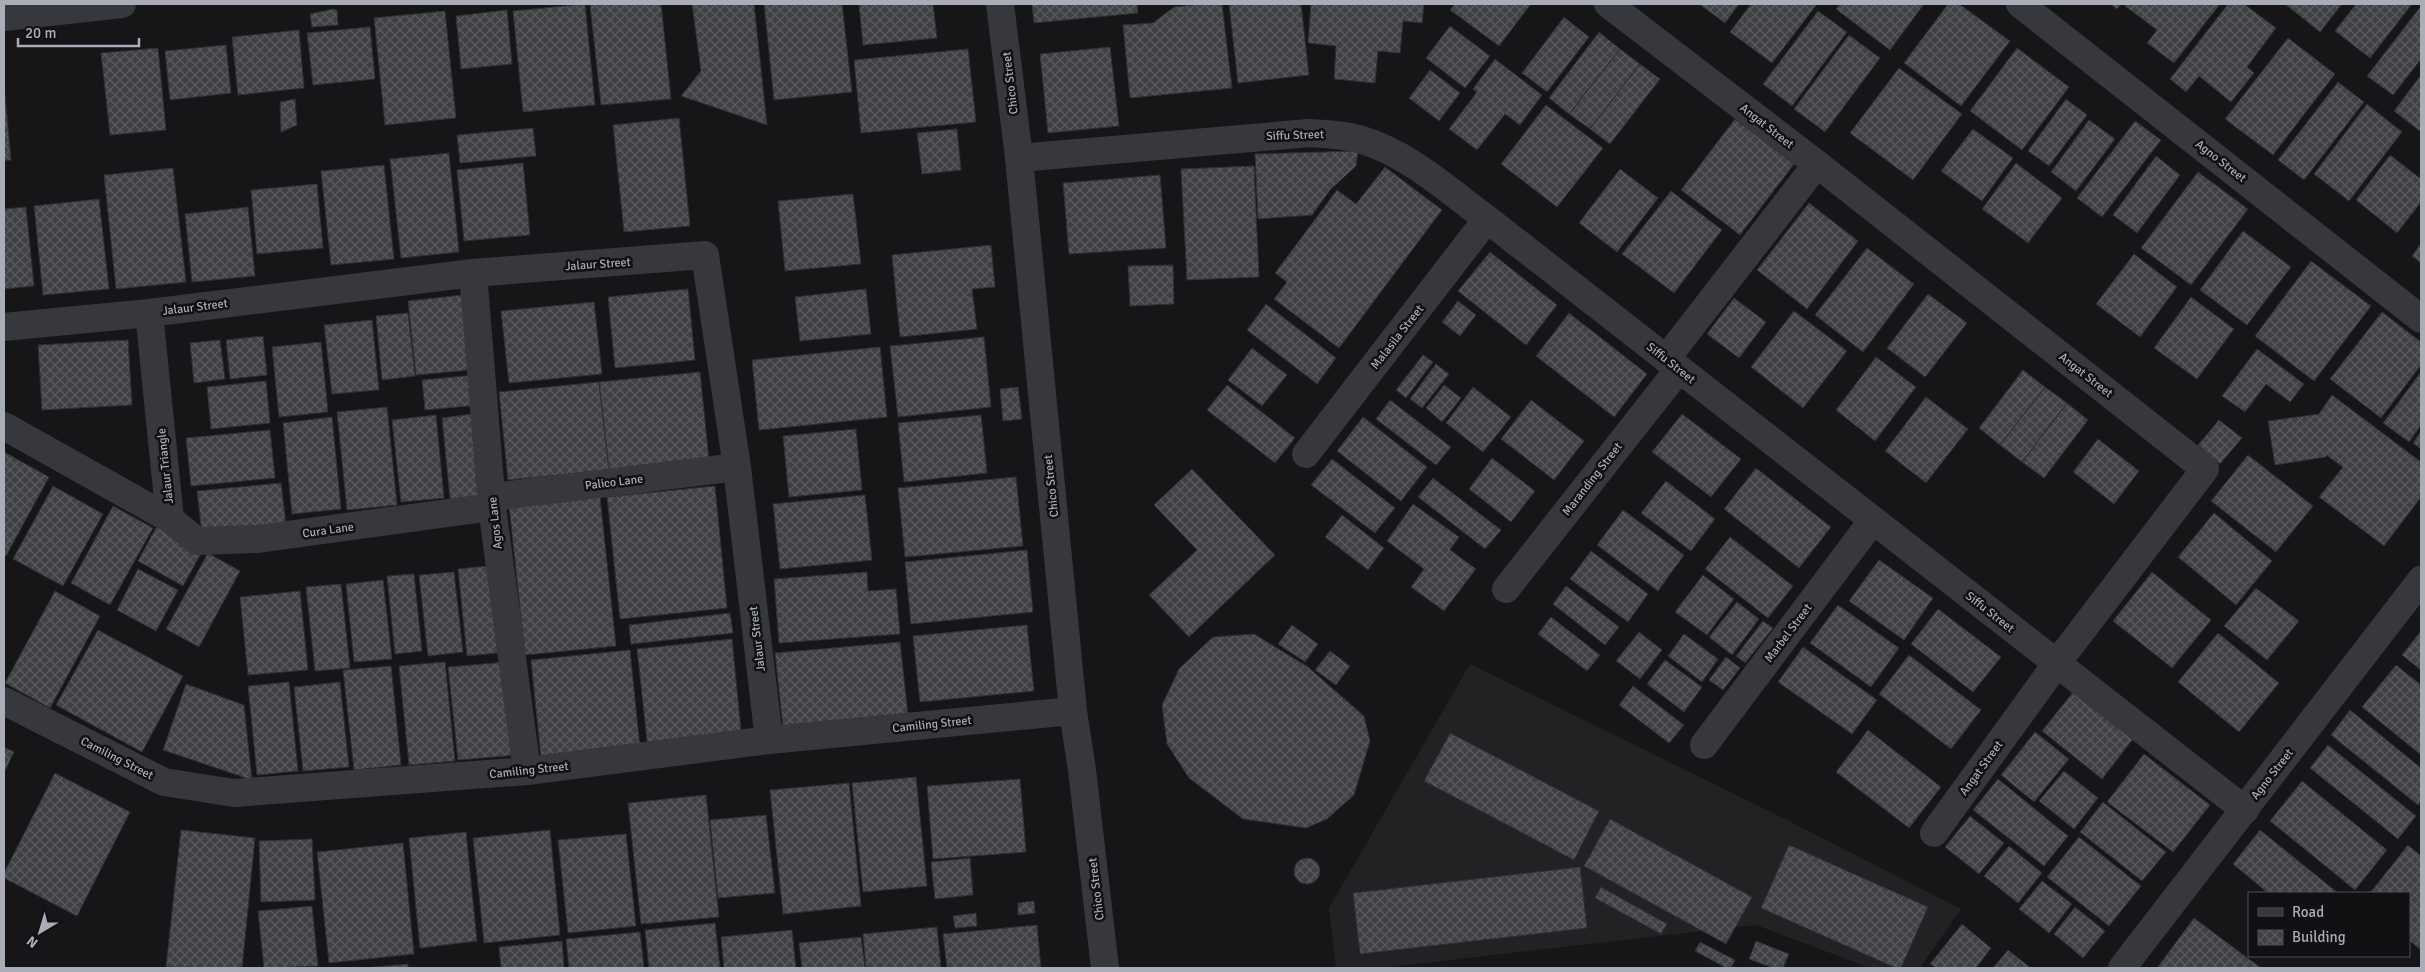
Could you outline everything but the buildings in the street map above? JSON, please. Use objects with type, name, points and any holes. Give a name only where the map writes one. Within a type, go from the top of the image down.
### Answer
[{"type":"street","points":[[4,17],[68,7],[122,4]]},
{"type":"street","name":"Chico Street","points":[[1000,4],[1019,158],[1073,711],[1082,770],[1105,968]]},
{"type":"street","name":"Angat Street","points":[[1608,4],[1817,164],[2205,469],[2057,663],[1934,833]]},
{"type":"street","name":"Agno Street","points":[[2020,4],[2421,319]]},
{"type":"street","name":"Siffu Street","points":[[1019,158],[1309,132],[1335,134],[1362,140],[1394,153],[1487,219],[2244,810]]},
{"type":"street","name":"Maranding Street","points":[[1506,589],[1817,164]]},
{"type":"street","name":"Malasila Street","points":[[1306,454],[1487,219]]},
{"type":"street","name":"Jalaur Street","points":[[4,327],[149,312],[473,273],[705,255],[737,467],[769,740]]},
{"type":"street","name":"Agos Lane","points":[[473,273],[492,502],[527,772]]},
{"type":"street","name":"Jalaur Triangle","points":[[149,312],[170,519]]},
{"type":"street","name":"Jalaur Triangle","points":[[4,426],[170,519]]},
{"type":"street","name":"Palico Lane","points":[[492,502],[737,467]]},
{"type":"street","name":"Cura Lane","points":[[170,519],[197,541],[258,539],[492,502]]},
{"type":"street","name":"Marbel Street","points":[[1704,745],[1873,520]]},
{"type":"street","name":"Agno Street","points":[[2122,968],[2421,580]]},
{"type":"street","name":"Camiling Street","points":[[4,701],[164,782],[234,793],[527,772],[769,740],[1073,711]]},
{"type":"shaded area","points":[[1470,664],[1783,818],[1961,909],[1920,968],[1870,968],[1756,925],[1381,968],[1336,968],[1329,908]]}]
